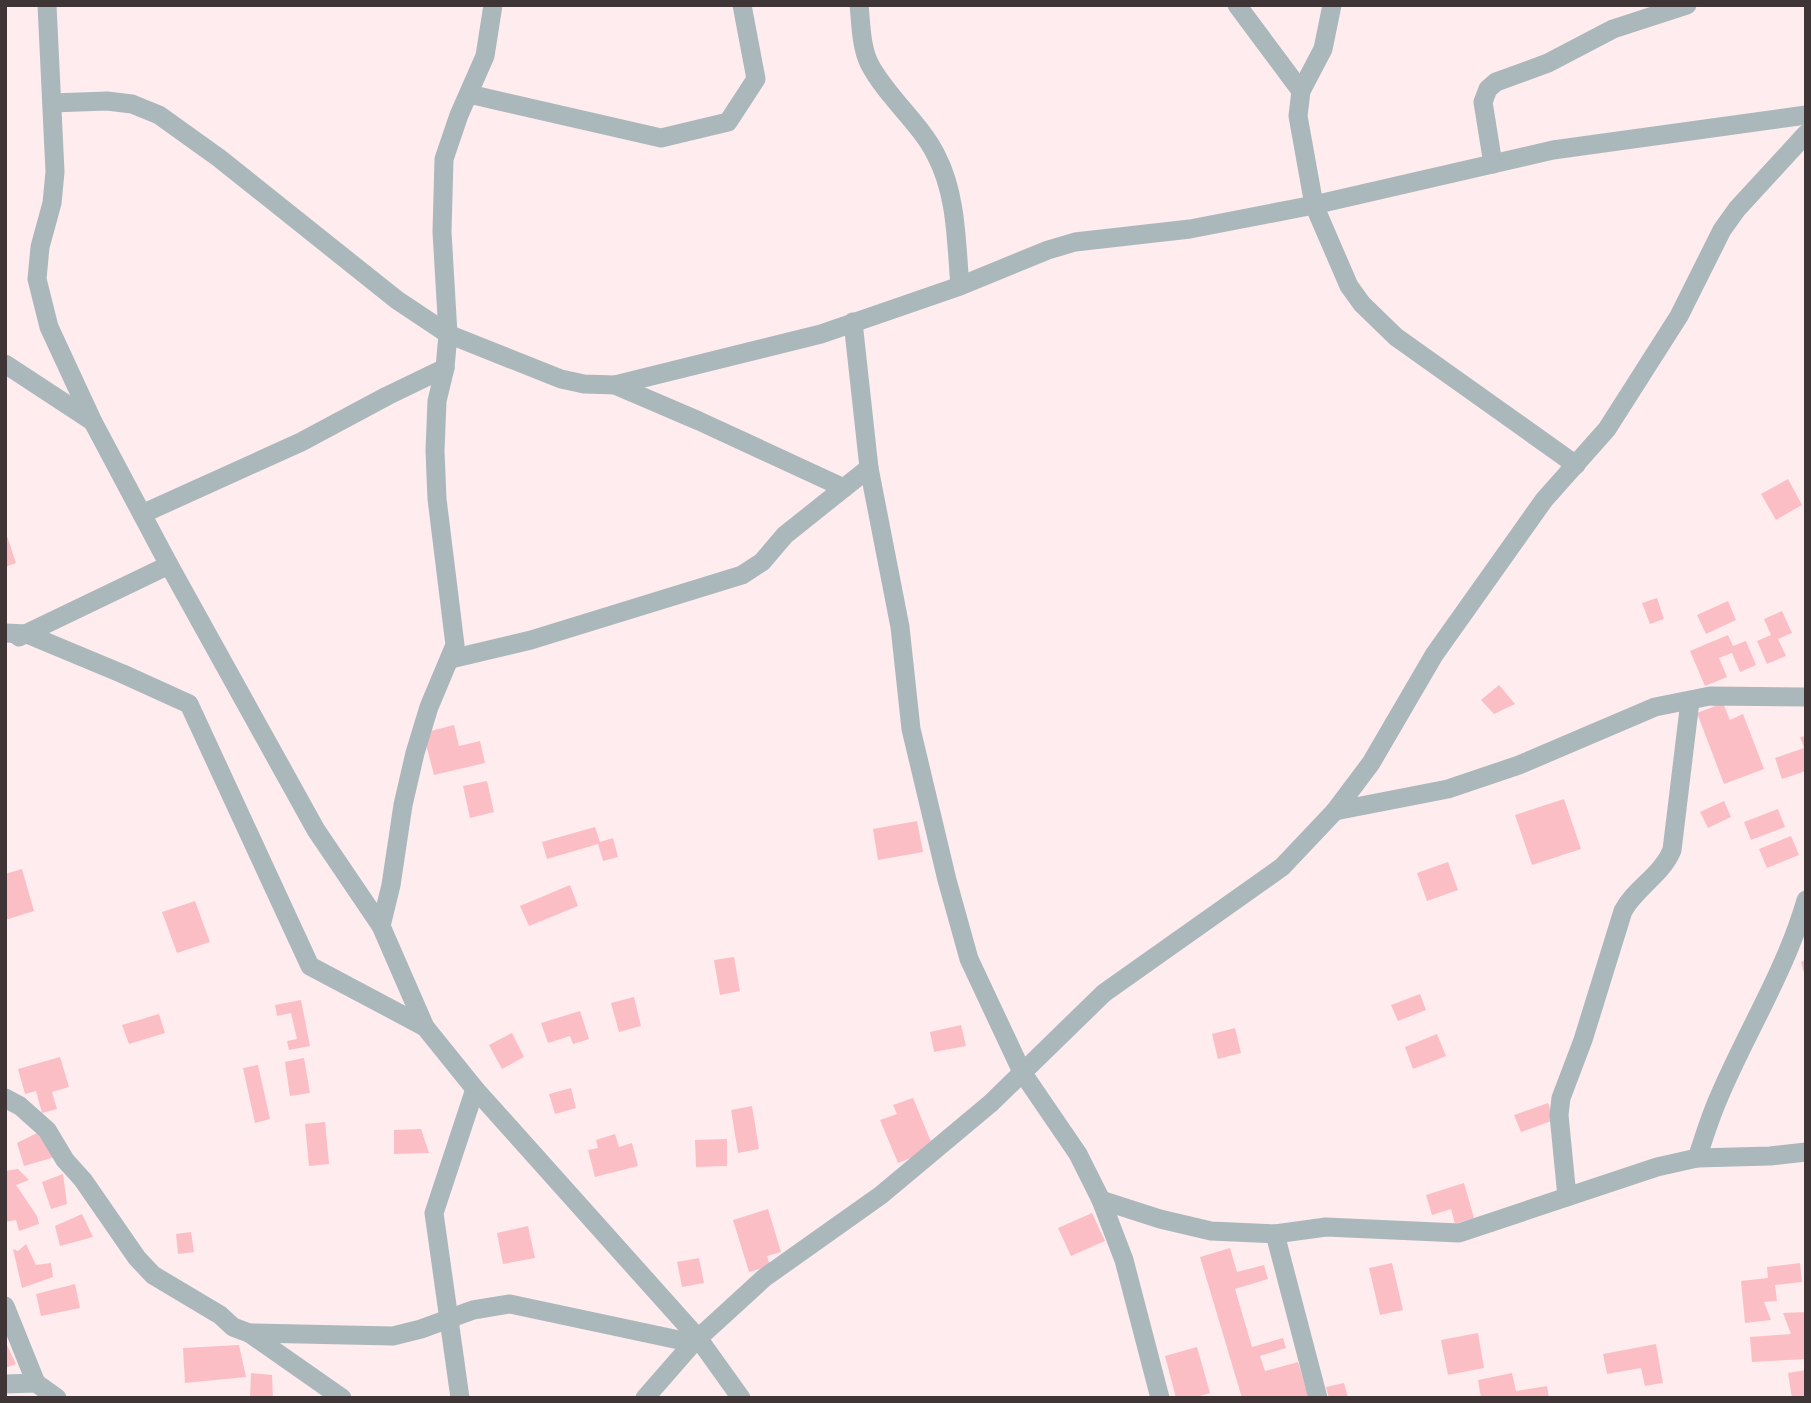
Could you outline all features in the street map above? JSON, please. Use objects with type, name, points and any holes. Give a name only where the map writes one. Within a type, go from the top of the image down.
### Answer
[{"type":"street","points":[[47,5],[55,172],[52,203],[40,247],[37,279],[49,327],[93,422],[316,830],[381,926],[425,1027],[475,1089],[695,1340],[741,1398]]},
{"type":"street","points":[[381,926],[415,753],[429,707],[455,645],[437,499],[435,450],[437,401],[449,334],[442,232],[444,159],[485,57],[493,5]]},
{"type":"street","points":[[468,94],[661,138],[728,122],[756,79],[742,5]]},
{"type":"street","points":[[859,5],[863,44],[869,63],[934,150],[943,168],[951,194],[960,286]]},
{"type":"street","points":[[1237,5],[1301,91]]},
{"type":"street","points":[[1332,5],[1324,49],[1301,91],[1298,116],[1314,205],[1349,286],[1378,321],[1396,337],[1576,465]]},
{"type":"street","points":[[1493,164],[1483,102],[1488,89],[1496,82],[1548,63],[1613,29],[1687,5]]},
{"type":"street","points":[[52,103],[107,101],[132,104],[159,116],[219,158],[397,300],[449,334],[561,379],[584,384],[615,385],[821,334],[960,286],[1048,250],[1075,242],[1190,229],[1314,205],[1553,150],[1806,115]]},
{"type":"street","points":[[645,1398],[695,1340],[764,1278],[881,1195],[991,1103],[1104,993],[1282,867],[1335,811],[1371,763],[1434,656],[1544,500],[1607,429],[1679,316],[1722,230],[1737,209],[1806,134]]},
{"type":"street","points":[[853,322],[869,468],[900,627],[911,729],[969,959],[1022,1072],[1078,1154],[1101,1200],[1124,1260],[1160,1398]]},
{"type":"street","points":[[5,364],[93,422]]},
{"type":"street","points":[[142,514],[302,442],[445,368]]},
{"type":"street","points":[[615,385],[844,488]]},
{"type":"street","points":[[451,659],[531,640],[742,575],[762,562],[785,535],[869,468]]},
{"type":"street","points":[[5,642],[27,634],[169,565]]},
{"type":"street","points":[[5,633],[27,634],[189,704],[310,966],[425,1027]]},
{"type":"street","points":[[1335,811],[1448,789],[1519,765],[1655,707],[1710,696],[1806,697]]},
{"type":"street","points":[[1566,1197],[1559,1115],[1561,1098],[1583,1040],[1623,911],[1628,901],[1668,860],[1672,850],[1690,701]]},
{"type":"street","points":[[1697,1158],[1718,1097],[1762,1010],[1798,926],[1806,900]]},
{"type":"street","points":[[460,1398],[434,1213],[475,1089]]},
{"type":"street","points":[[5,1098],[20,1106],[47,1129],[65,1160],[83,1180],[137,1258],[153,1276],[220,1315],[233,1327],[249,1333],[342,1398]]},
{"type":"street","points":[[1101,1200],[1160,1219],[1211,1231],[1275,1234],[1326,1227],[1460,1233],[1657,1167],[1697,1158],[1806,1152]]},
{"type":"street","points":[[1275,1234],[1318,1398]]},
{"type":"street","points":[[249,1333],[393,1336],[473,1310],[510,1304],[695,1340]]},
{"type":"street","points":[[5,1306],[36,1383],[57,1398]]},
{"type":"street","points":[[5,1384],[36,1383]]},
{"type":"building","points":[[1788,479],[1802,505],[1776,520],[1761,494]]},
{"type":"building","points":[[5,536],[16,563],[5,567]]},
{"type":"building","points":[[1657,598],[1664,619],[1650,624],[1642,603]]},
{"type":"building","points":[[1728,601],[1736,620],[1706,634],[1697,615]]},
{"type":"building","points":[[1782,611],[1792,633],[1778,639],[1786,656],[1767,664],[1757,641],[1771,635],[1764,619]]},
{"type":"building","points":[[1728,635],[1733,646],[1746,641],[1756,665],[1740,672],[1732,653],[1719,658],[1727,677],[1705,686],[1690,651]]},
{"type":"building","points":[[1499,685],[1515,704],[1494,714],[1481,700]]},
{"type":"building","points":[[1723,703],[1730,720],[1743,714],[1764,769],[1724,784],[1697,713]]},
{"type":"building","points":[[454,725],[459,746],[480,741],[485,763],[434,775],[423,733]]},
{"type":"building","points":[[1806,736],[1806,771],[1782,779],[1775,758],[1804,748],[1800,737]]},
{"type":"building","points":[[487,781],[494,812],[470,818],[463,786]]},
{"type":"building","points":[[1564,799],[1581,849],[1532,865],[1515,815]]},
{"type":"building","points":[[1724,801],[1731,817],[1708,828],[1700,812]]},
{"type":"building","points":[[1778,809],[1785,827],[1751,840],[1744,822]]},
{"type":"building","points":[[917,821],[923,852],[878,860],[873,829]]},
{"type":"building","points":[[595,827],[600,842],[613,838],[618,857],[603,861],[598,844],[547,859],[542,842]]},
{"type":"building","points":[[1791,836],[1799,855],[1767,868],[1759,849]]},
{"type":"building","points":[[1448,862],[1458,890],[1427,901],[1417,873]]},
{"type":"building","points":[[22,869],[34,911],[5,920],[5,874]]},
{"type":"building","points":[[570,885],[578,906],[529,926],[520,906]]},
{"type":"building","points":[[195,901],[210,942],[177,953],[162,912]]},
{"type":"building","points":[[734,957],[740,991],[720,995],[714,960]]},
{"type":"building","points":[[1806,959],[1806,977],[1805,977],[1801,962]]},
{"type":"building","points":[[1420,994],[1426,1010],[1398,1021],[1391,1005]]},
{"type":"building","points":[[634,997],[641,1026],[619,1032],[611,1003]]},
{"type":"building","points":[[301,1000],[310,1046],[289,1050],[287,1041],[297,1039],[291,1013],[277,1016],[275,1005]]},
{"type":"building","points":[[580,1011],[589,1039],[573,1044],[570,1036],[548,1043],[541,1023]]},
{"type":"building","points":[[159,1014],[165,1033],[129,1044],[122,1025]]},
{"type":"building","points":[[961,1025],[966,1046],[934,1052],[930,1032]]},
{"type":"building","points":[[1235,1028],[1241,1053],[1218,1059],[1212,1034]]},
{"type":"building","points":[[512,1033],[524,1057],[502,1069],[489,1045]]},
{"type":"building","points":[[1437,1034],[1446,1056],[1413,1069],[1405,1047]]},
{"type":"building","points":[[60,1057],[69,1087],[52,1092],[57,1109],[42,1113],[36,1091],[25,1094],[18,1069]]},
{"type":"building","points":[[304,1058],[310,1093],[290,1096],[285,1062]]},
{"type":"building","points":[[258,1065],[270,1119],[255,1123],[243,1068]]},
{"type":"building","points":[[571,1088],[576,1108],[555,1114],[549,1094]]},
{"type":"building","points":[[913,1098],[934,1149],[898,1163],[880,1120],[897,1114],[893,1105]]},
{"type":"building","points":[[1548,1103],[1554,1120],[1521,1132],[1514,1115]]},
{"type":"building","points":[[752,1106],[759,1149],[738,1153],[731,1110]]},
{"type":"building","points":[[325,1122],[329,1164],[309,1166],[305,1124]]},
{"type":"building","points":[[421,1129],[429,1153],[394,1154],[394,1130]]},
{"type":"building","points":[[41,1131],[55,1157],[24,1166],[17,1143]]},
{"type":"building","points":[[615,1134],[619,1147],[632,1143],[638,1166],[595,1177],[588,1150],[598,1148],[596,1140]]},
{"type":"building","points":[[727,1139],[727,1166],[696,1167],[695,1140]]},
{"type":"building","points":[[18,1169],[29,1180],[16,1185],[37,1216],[39,1224],[19,1231],[16,1220],[5,1222],[5,1171]]},
{"type":"building","points":[[63,1174],[67,1204],[51,1209],[42,1182]]},
{"type":"building","points":[[1464,1183],[1474,1218],[1455,1224],[1451,1209],[1432,1215],[1426,1195]]},
{"type":"building","points":[[768,1209],[781,1252],[767,1256],[770,1266],[749,1272],[733,1220]]},
{"type":"building","points":[[1092,1213],[1105,1241],[1071,1256],[1058,1228]]},
{"type":"building","points":[[82,1214],[93,1237],[60,1246],[55,1226]]},
{"type":"building","points":[[528,1226],[535,1258],[503,1264],[497,1233]]},
{"type":"building","points":[[191,1232],[194,1252],[178,1254],[176,1234]]},
{"type":"building","points":[[26,1244],[36,1265],[51,1263],[53,1277],[22,1288],[13,1249],[18,1251]]},
{"type":"building","points":[[1230,1248],[1237,1272],[1264,1265],[1268,1279],[1235,1289],[1252,1347],[1283,1338],[1286,1348],[1260,1356],[1265,1371],[1298,1362],[1309,1398],[1242,1398],[1200,1257]]},
{"type":"building","points":[[699,1258],[704,1283],[682,1287],[677,1262]]},
{"type":"building","points":[[1392,1263],[1403,1310],[1380,1315],[1369,1268]]},
{"type":"building","points":[[1800,1263],[1802,1282],[1775,1285],[1777,1301],[1764,1302],[1771,1320],[1745,1323],[1741,1281],[1768,1278],[1767,1267]]},
{"type":"building","points":[[75,1284],[80,1308],[41,1316],[36,1294]]},
{"type":"building","points":[[1806,1312],[1806,1359],[1752,1362],[1750,1337],[1791,1334],[1783,1313]]},
{"type":"building","points":[[1478,1333],[1484,1368],[1448,1375],[1441,1340]]},
{"type":"building","points":[[5,1341],[16,1364],[5,1368]]},
{"type":"building","points":[[1656,1344],[1663,1383],[1645,1386],[1641,1368],[1607,1374],[1603,1354]]},
{"type":"building","points":[[239,1345],[246,1377],[185,1383],[183,1348]]},
{"type":"building","points":[[1197,1347],[1210,1393],[1193,1398],[1176,1398],[1165,1356]]},
{"type":"building","points":[[1806,1370],[1806,1398],[1792,1398],[1788,1373]]},
{"type":"building","points":[[251,1373],[272,1375],[273,1398],[250,1398]]},
{"type":"building","points":[[1512,1373],[1516,1391],[1547,1386],[1549,1398],[1481,1398],[1478,1380]]},
{"type":"building","points":[[1344,1383],[1348,1398],[1329,1398],[1326,1387]]}]
